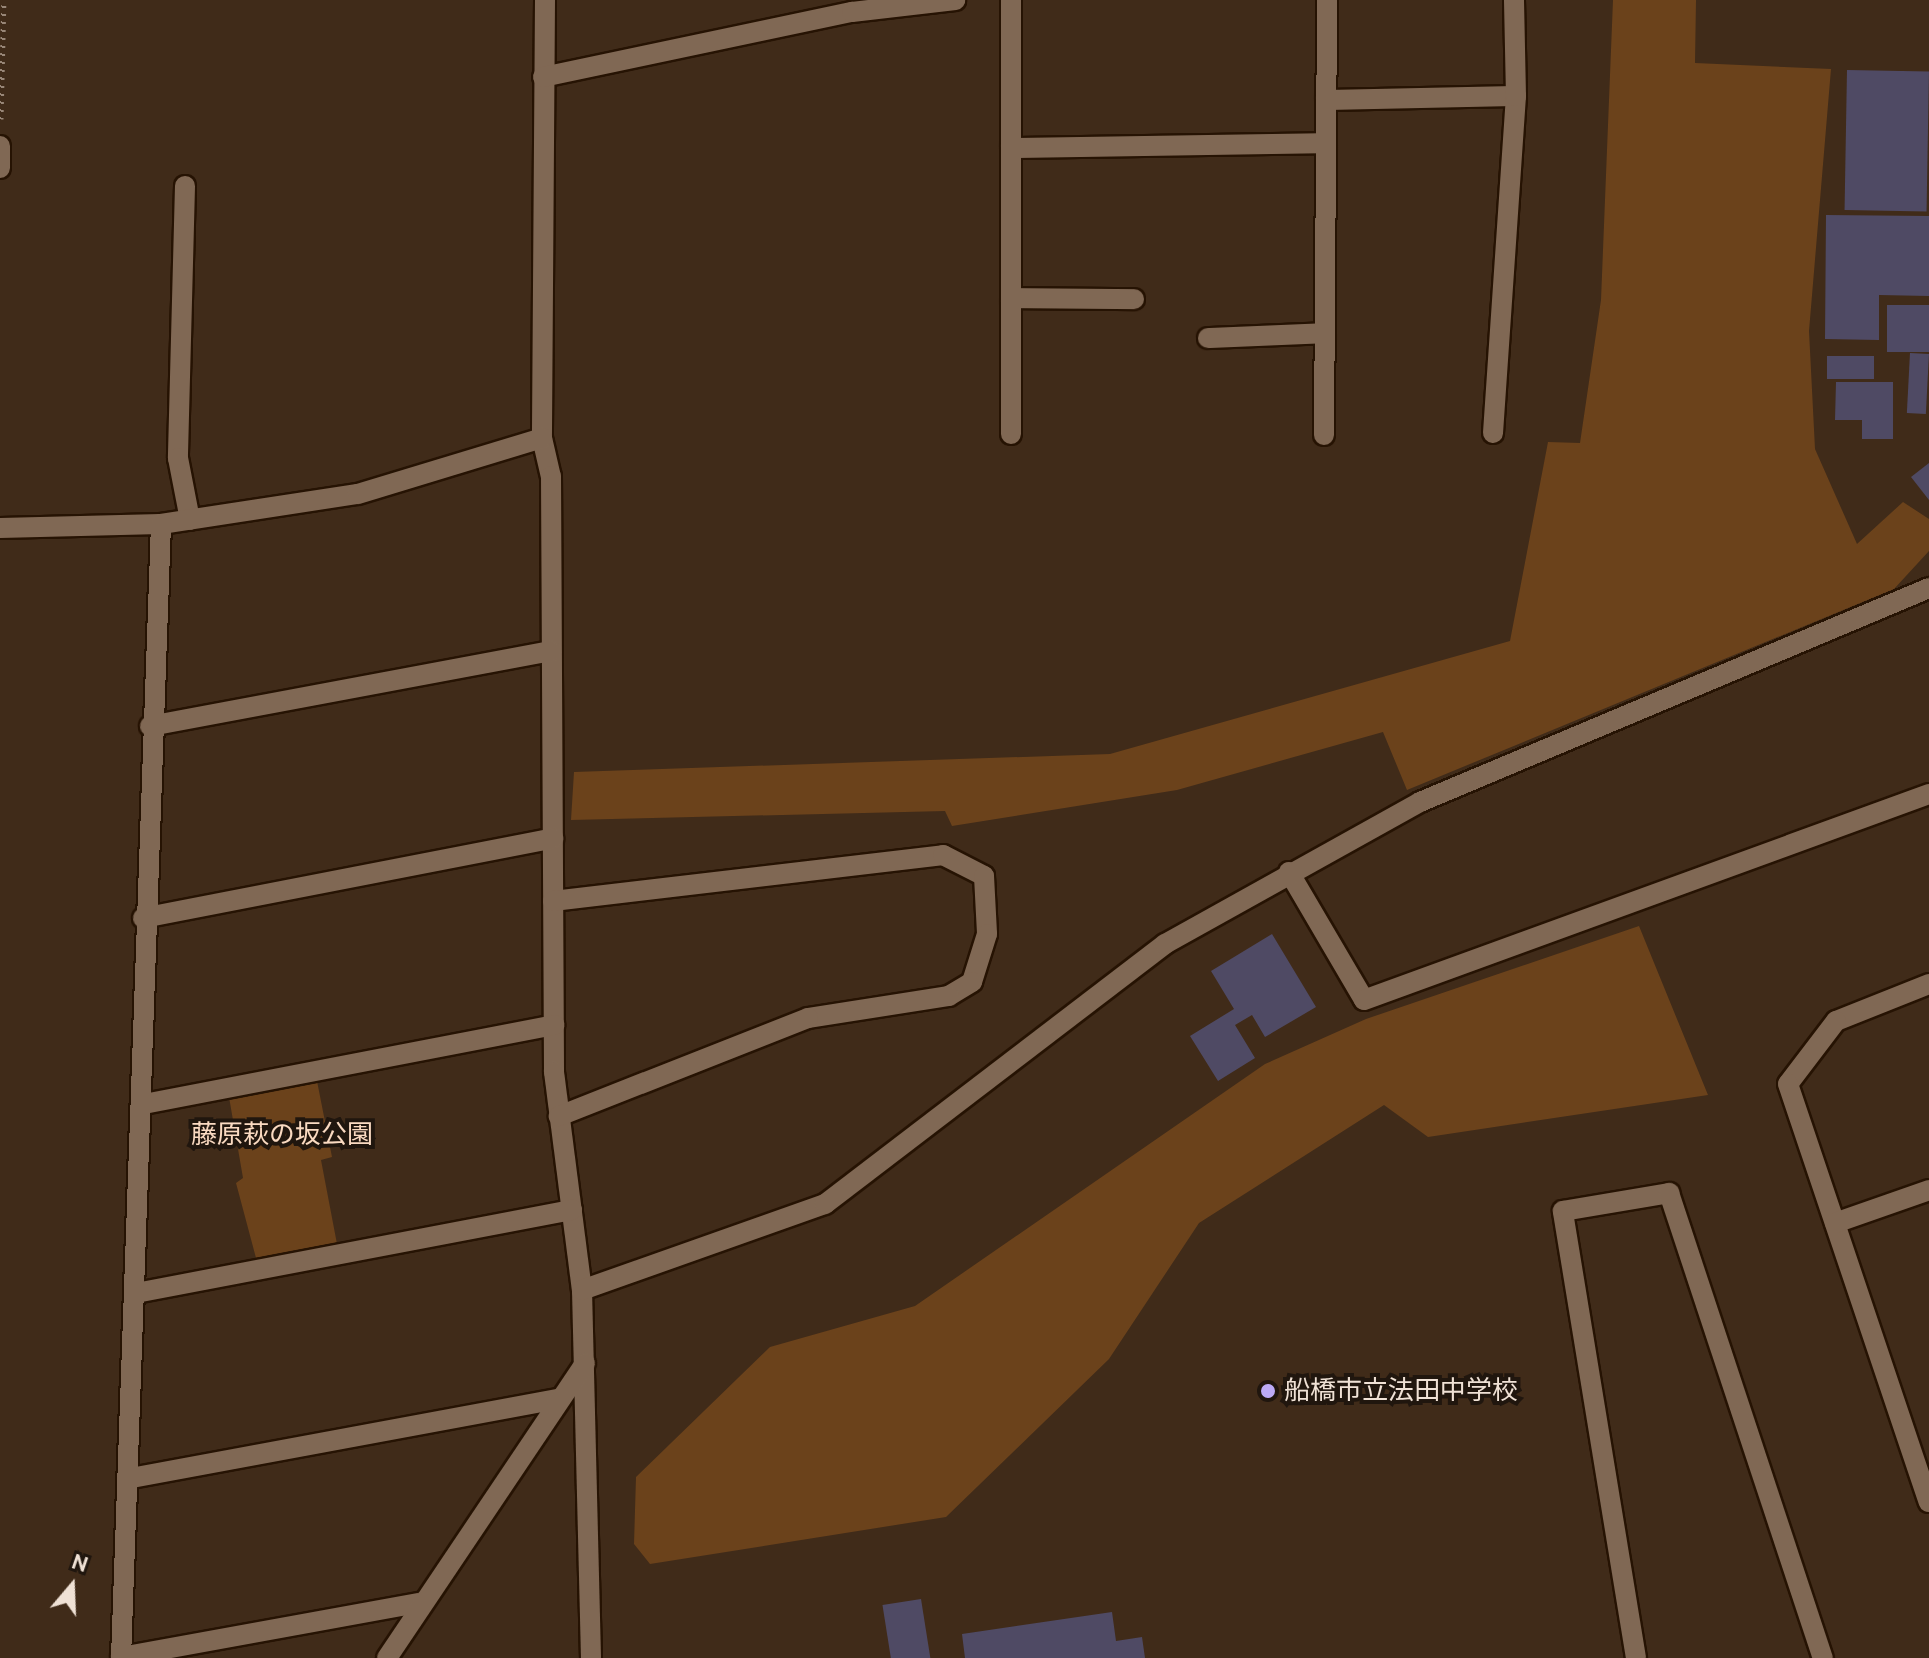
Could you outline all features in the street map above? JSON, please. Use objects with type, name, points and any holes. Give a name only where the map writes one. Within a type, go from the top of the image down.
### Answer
[{"type":"street","points":[[545,0],[542,438],[551,476],[554,1025],[559,1116],[582,1290],[591,1658]]},
{"type":"street","points":[[543,77],[852,12],[955,0]]},
{"type":"street","points":[[1011,0],[1011,434]]},
{"type":"street","points":[[1324,435],[1327,0]]},
{"type":"street","points":[[1493,433],[1516,96],[1514,0]]},
{"type":"street","points":[[1326,100],[1516,96]]},
{"type":"street","points":[[1011,148],[1326,143]]},
{"type":"street","points":[[0,146],[0,168]]},
{"type":"street","points":[[185,186],[178,458],[190,520]]},
{"type":"street","points":[[1011,298],[1134,299]]},
{"type":"street","points":[[1208,338],[1325,333]]},
{"type":"street","points":[[0,528],[161,524],[358,494],[542,438]]},
{"type":"street","points":[[161,524],[143,918],[144,1104],[131,1478],[121,1657],[419,1603]]},
{"type":"street","points":[[582,1290],[825,1204],[1092,997],[1289,872],[1420,802],[1929,588]]},
{"type":"street","points":[[150,726],[551,651]]},
{"type":"street","points":[[1289,872],[1364,1000],[1929,794]]},
{"type":"street","points":[[143,918],[553,838]]},
{"type":"street","points":[[553,901],[943,855],[984,876],[987,934],[972,982],[949,996],[808,1018],[559,1116]]},
{"type":"street","points":[[1929,984],[1836,1021],[1788,1084],[1929,1502]]},
{"type":"street","points":[[144,1104],[554,1025]]},
{"type":"street","points":[[1835,1223],[1929,1190]]},
{"type":"street","points":[[1636,1658],[1563,1211],[1669,1193],[1823,1658]]},
{"type":"street","points":[[136,1293],[572,1210]]},
{"type":"street","points":[[387,1658],[419,1603],[585,1363]]},
{"type":"street","points":[[131,1478],[558,1399]]},
{"type":"path","points":[[0,146],[4,0]]},
{"type":"green space","points":[[1613,0],[1696,0],[1695,63],[1831,69],[1809,331],[1815,449],[1857,544],[1903,502],[1929,519],[1929,551],[1894,589],[1407,790],[1383,732],[1177,790],[952,826],[945,811],[571,820],[574,772],[1110,754],[1510,641],[1548,442],[1580,443],[1601,300]]},
{"type":"green space","points":[[1639,926],[1708,1095],[1428,1137],[1384,1105],[1199,1223],[1109,1359],[946,1517],[650,1564],[634,1544],[636,1477],[770,1347],[915,1306],[1265,1064],[1366,1019]]},
{"type":"green space","name":"藤原萩の坂公園","points":[[317,1081],[332,1157],[321,1160],[337,1244],[256,1258],[236,1183],[243,1178],[229,1097]]},
{"type":"building","points":[[1847,70],[1929,71],[1927,211],[1845,210]]},
{"type":"building","points":[[1826,215],[1929,216],[1929,296],[1879,295],[1879,340],[1825,339]]},
{"type":"building","points":[[1887,305],[1929,305],[1929,352],[1887,352]]},
{"type":"building","points":[[1910,353],[1929,354],[1926,414],[1907,413]]},
{"type":"building","points":[[1827,356],[1874,356],[1874,379],[1827,379]]},
{"type":"building","points":[[1836,382],[1893,382],[1893,439],[1862,439],[1862,420],[1835,420]]},
{"type":"building","points":[[1929,463],[1929,500],[1911,477]]},
{"type":"building","points":[[1272,934],[1316,1007],[1265,1037],[1252,1015],[1235,1025],[1255,1058],[1218,1081],[1190,1036],[1234,1009],[1211,971]]},
{"type":"building","points":[[921,1599],[930,1658],[891,1658],[882,1605]]},
{"type":"building","points":[[1112,1612],[1116,1641],[1142,1637],[1145,1658],[965,1658],[962,1634]]},
{"type":"place","name":"船橋市立法田中学校","points":[[1268,1391]]}]
